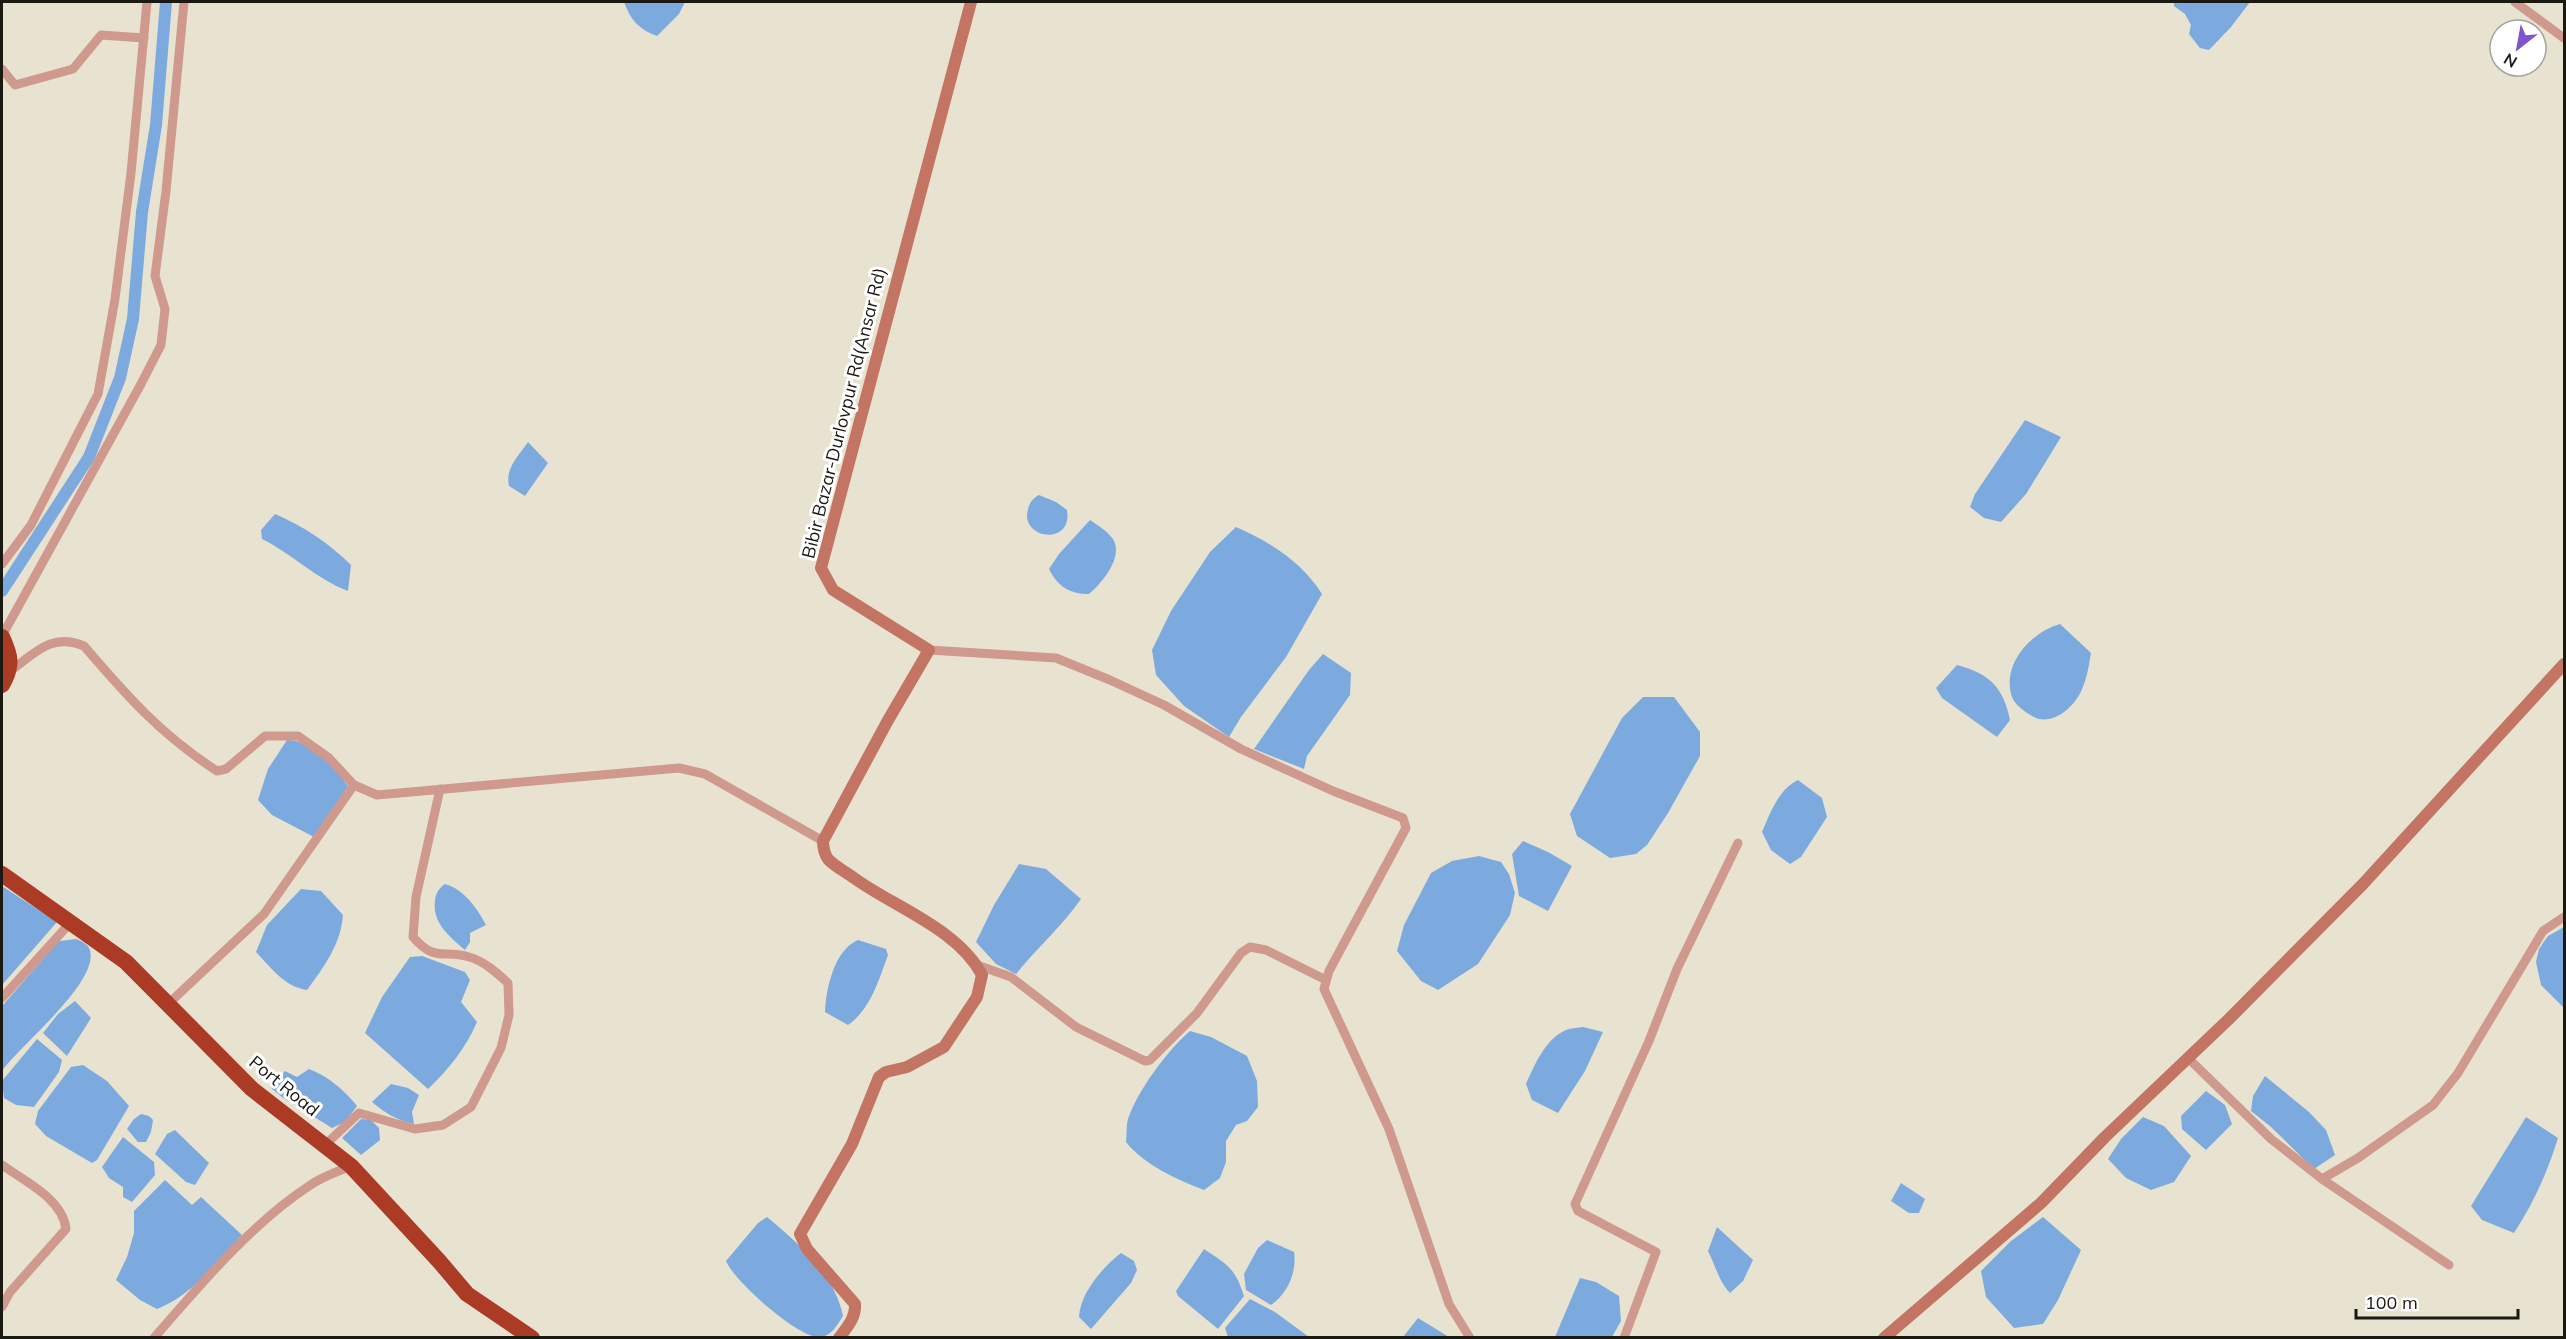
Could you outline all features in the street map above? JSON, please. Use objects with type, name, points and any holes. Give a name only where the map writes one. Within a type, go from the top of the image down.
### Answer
[{"type":"highway","points":[[2,636],[9,652],[5,678]]},
{"type":"highway","name":"Port Road","points":[[2,874],[126,962],[252,1089],[326,1144],[351,1166],[467,1294],[532,1338]]},
{"type":"street","points":[[2,564],[31,525],[99,394],[131,173],[147,2]]},
{"type":"street","points":[[2,636],[161,345],[165,309],[155,276],[166,191],[183,2]]},
{"type":"street","name":"Bibir Bazar-Durlovpur Rd(Ansar Rd)","points":[[929,650],[834,590],[821,567],[971,2]]},
{"type":"street","points":[[2515,2],[2565,38]]},
{"type":"street","points":[[2,69],[15,85],[73,69],[101,35],[144,38]]},
{"type":"street","points":[[5,678],[49,643],[72,640],[84,645],[135,706],[184,750],[217,771],[226,769],[265,736],[298,736],[329,758],[354,785],[377,795],[679,768],[705,774],[823,841]]},
{"type":"street","points":[[839,1338],[856,1312],[855,1304],[807,1249],[800,1234],[852,1144],[879,1077],[886,1072],[907,1067],[944,1047],[977,997],[982,975],[977,965],[944,934],[859,882],[828,860],[824,851],[823,841],[929,650],[1056,658],[1164,705],[1251,754],[1333,791],[1403,818],[1406,828],[1326,980],[1324,989],[1389,1129],[1449,1304],[1470,1338]]},
{"type":"street","points":[[1884,1338],[2041,1203],[2105,1137],[2188,1058],[2363,884],[2565,664]]},
{"type":"street","points":[[167,1005],[264,914],[354,785]]},
{"type":"street","points":[[326,1144],[359,1113],[415,1129],[443,1125],[471,1107],[501,1048],[509,1015],[508,983],[490,967],[468,956],[435,954],[413,937],[416,897],[440,789]]},
{"type":"street","points":[[1624,1338],[1656,1252],[1578,1211],[1575,1204],[1650,1041],[1677,969],[1738,843]]},
{"type":"street","points":[[2322,1179],[2358,1158],[2433,1104],[2458,1073],[2543,931],[2565,917]]},
{"type":"street","points":[[2,998],[71,922]]},
{"type":"street","points":[[977,965],[1011,977],[1076,1027],[1145,1061],[1150,1060],[1197,1013],[1241,954],[1250,947],[1266,950],[1326,980]]},
{"type":"street","points":[[2188,1058],[2271,1139],[2322,1179],[2449,1265]]},
{"type":"street","points":[[2,1165],[62,1212],[66,1229],[10,1292],[2,1307]]},
{"type":"street","points":[[154,1338],[226,1258],[287,1201],[312,1184],[351,1166]]},
{"type":"water","points":[[624,2],[685,2],[679,14],[657,36],[645,31],[636,23]]},
{"type":"water","points":[[2174,2],[2250,2],[2209,50],[2200,48],[2189,34],[2191,25],[2185,14],[2174,6]]},
{"type":"water","points":[[2025,420],[2061,437],[2026,494],[2001,522],[1984,518],[1970,507],[1975,494]]},
{"type":"water","points":[[528,442],[548,463],[525,496],[509,486],[508,480],[513,463]]},
{"type":"water","points":[[1039,495],[1056,502],[1067,510],[1067,522],[1062,530],[1055,534],[1046,535],[1038,532],[1031,527],[1027,519],[1030,504]]},
{"type":"water","points":[[275,514],[315,536],[351,565],[348,591],[326,580],[262,539],[261,530]]},
{"type":"water","points":[[1090,520],[1113,539],[1116,554],[1110,569],[1100,583],[1089,594],[1082,594],[1070,591],[1061,585],[1049,569],[1059,554]]},
{"type":"water","points":[[1236,527],[1284,554],[1305,572],[1322,594],[1286,657],[1241,717],[1229,737],[1184,706],[1156,675],[1152,650],[1171,611],[1210,552]]},
{"type":"water","points":[[2060,624],[2091,653],[2088,671],[2079,696],[2068,709],[2054,717],[2039,719],[2023,710],[2013,700],[2010,685],[2011,673],[2015,662],[2029,642],[2049,628]]},
{"type":"water","points":[[1323,654],[1351,673],[1350,695],[1307,756],[1304,769],[1254,749],[1309,670]]},
{"type":"water","points":[[1957,665],[1978,673],[1999,690],[2010,720],[1997,737],[1942,698],[1936,688]]},
{"type":"water","points":[[1643,697],[1674,697],[1700,732],[1700,756],[1647,845],[1636,854],[1610,858],[1577,836],[1570,814],[1622,718]]},
{"type":"water","points":[[287,740],[305,744],[314,749],[348,786],[314,837],[272,815],[258,800],[268,769]]},
{"type":"water","points":[[1798,780],[1822,798],[1827,817],[1801,857],[1790,864],[1771,850],[1762,832],[1780,796]]},
{"type":"water","points":[[1523,841],[1572,866],[1548,911],[1519,896],[1512,854]]},
{"type":"water","points":[[1479,856],[1501,862],[1509,874],[1515,893],[1510,915],[1478,964],[1438,990],[1421,981],[1397,951],[1404,925],[1431,873],[1452,861]]},
{"type":"water","points":[[1019,864],[1046,869],[1081,899],[1016,974],[996,964],[976,942],[994,905]]},
{"type":"water","points":[[445,884],[464,895],[486,925],[470,933],[470,942],[465,950],[453,940],[436,916],[435,897]]},
{"type":"water","points":[[2,886],[57,922],[2,985]]},
{"type":"water","points":[[301,889],[321,891],[343,915],[342,926],[335,945],[307,990],[285,981],[256,952],[267,925]]},
{"type":"water","points":[[2564,927],[2564,1008],[2541,985],[2536,962],[2539,949],[2548,936]]},
{"type":"water","points":[[76,939],[86,944],[90,950],[90,964],[83,979],[71,996],[2,1071],[2,1006],[59,941]]},
{"type":"water","points":[[858,940],[886,949],[888,955],[863,1011],[848,1025],[825,1012],[826,1003],[837,961],[850,945]]},
{"type":"water","points":[[422,956],[465,972],[470,980],[461,1002],[477,1022],[456,1058],[428,1089],[365,1033],[382,997],[410,957]]},
{"type":"water","points":[[75,1001],[91,1018],[67,1056],[43,1033],[58,1014]]},
{"type":"water","points":[[1583,1027],[1603,1032],[1585,1071],[1558,1113],[1532,1100],[1526,1084],[1541,1054],[1557,1035],[1566,1030]]},
{"type":"water","points":[[1190,1031],[1211,1037],[1247,1056],[1257,1081],[1258,1107],[1247,1121],[1236,1125],[1226,1141],[1226,1162],[1220,1178],[1204,1190],[1152,1165],[1126,1142],[1128,1119],[1139,1096],[1163,1060]]},
{"type":"water","points":[[37,1039],[62,1060],[59,1072],[34,1107],[16,1105],[4,1098],[2,1081]]},
{"type":"water","points":[[83,1065],[107,1081],[129,1106],[97,1160],[92,1163],[46,1136],[35,1124],[38,1111],[71,1067]]},
{"type":"water","points":[[309,1069],[335,1084],[357,1106],[345,1122],[332,1128],[271,1088],[285,1071],[297,1077]]},
{"type":"water","points":[[2265,1076],[2309,1112],[2326,1130],[2335,1155],[2314,1169],[2251,1111],[2253,1096]]},
{"type":"water","points":[[391,1084],[408,1088],[419,1095],[412,1112],[414,1124],[392,1116],[372,1102]]},
{"type":"water","points":[[2206,1091],[2225,1105],[2232,1124],[2206,1150],[2182,1129],[2181,1116]]},
{"type":"water","points":[[141,1114],[153,1120],[146,1142],[138,1142],[127,1129]]},
{"type":"water","points":[[2143,1117],[2164,1126],[2191,1156],[2174,1182],[2151,1190],[2126,1178],[2108,1159],[2121,1139]]},
{"type":"water","points":[[2526,1117],[2558,1138],[2539,1187],[2514,1233],[2482,1220],[2471,1206]]},
{"type":"water","points":[[361,1119],[371,1120],[379,1128],[380,1140],[361,1155],[342,1138]]},
{"type":"water","points":[[175,1130],[209,1163],[195,1185],[186,1182],[155,1154],[167,1134]]},
{"type":"water","points":[[123,1137],[154,1162],[155,1175],[132,1202],[123,1197],[123,1187],[109,1178],[102,1167]]},
{"type":"water","points":[[165,1180],[192,1205],[201,1197],[242,1235],[193,1287],[157,1309],[140,1300],[116,1280],[127,1257],[134,1233],[134,1211]]},
{"type":"water","points":[[1901,1183],[1925,1199],[1919,1213],[1909,1213],[1891,1201]]},
{"type":"water","points":[[767,1217],[803,1249],[832,1287],[843,1316],[828,1335],[820,1337],[810,1335],[783,1319],[741,1282],[726,1261],[758,1223]]},
{"type":"water","points":[[2043,1217],[2081,1250],[2058,1300],[2043,1324],[2014,1328],[1986,1297],[1981,1271],[2011,1241]]},
{"type":"water","points":[[1717,1227],[1753,1260],[1743,1281],[1730,1293],[1720,1278],[1708,1251]]},
{"type":"water","points":[[1267,1240],[1294,1252],[1295,1260],[1293,1274],[1287,1288],[1271,1305],[1246,1290],[1244,1274],[1258,1248]]},
{"type":"water","points":[[1204,1249],[1230,1268],[1244,1296],[1218,1329],[1178,1296],[1176,1291]]},
{"type":"water","points":[[1121,1253],[1134,1261],[1137,1270],[1131,1283],[1091,1329],[1079,1317],[1083,1299],[1100,1273]]},
{"type":"water","points":[[1580,1278],[1596,1282],[1619,1296],[1621,1321],[1612,1337],[1555,1337]]},
{"type":"water","points":[[1250,1299],[1275,1312],[1309,1337],[1228,1337],[1225,1328]]},
{"type":"water","points":[[1418,1318],[1449,1337],[1403,1337]]},
{"type":"waterway","points":[[2,591],[89,457],[120,378],[133,319],[142,212],[156,125],[166,2]]}]
